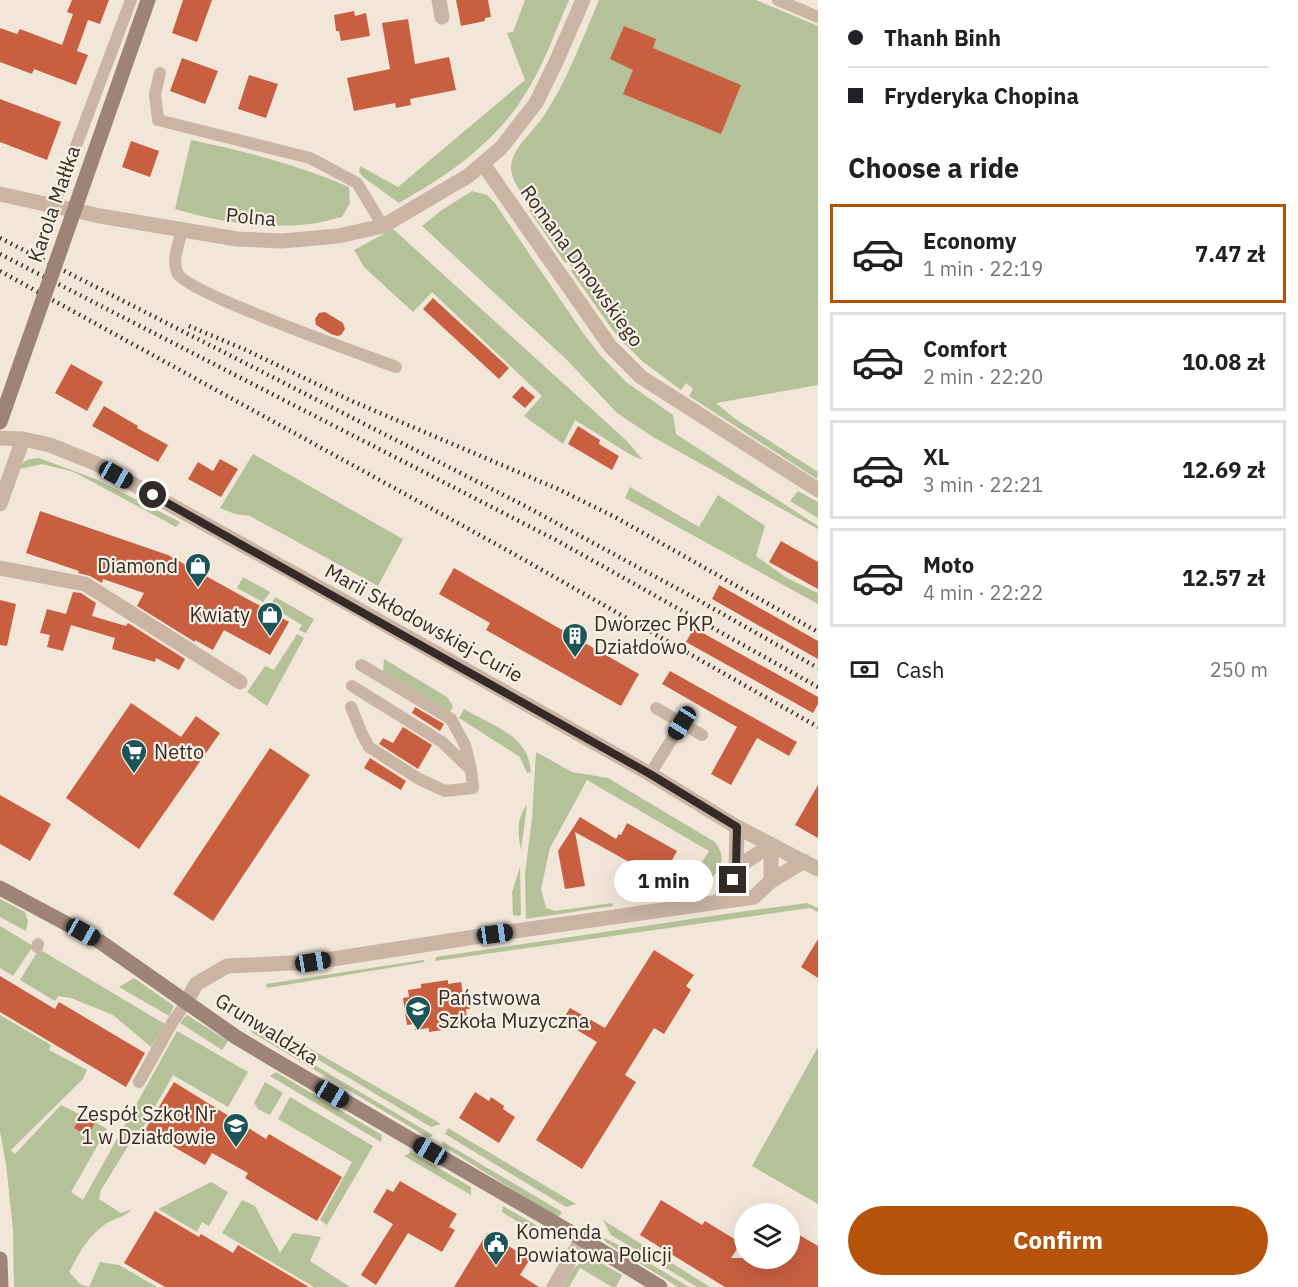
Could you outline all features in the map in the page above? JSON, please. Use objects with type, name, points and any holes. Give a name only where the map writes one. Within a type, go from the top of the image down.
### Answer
[{"type":"street","name":"Karola Małłka","points":[[0,422],[148,0]]},
{"type":"street","points":[[439,0],[442,17]]},
{"type":"street","points":[[483,164],[514,133],[536,103],[582,0]]},
{"type":"street","name":"Polna","points":[[0,194],[53,207],[182,230],[237,239],[282,241],[338,236],[382,226],[400,218],[483,164]]},
{"type":"street","name":"Romana Dmowskiego","points":[[483,164],[610,346],[641,377],[818,490]]},
{"type":"street","name":"Marii Skłodowskiej-Curie","points":[[0,438],[23,439],[50,445],[97,464],[650,774],[737,827],[818,869]]},
{"type":"street","points":[[0,504],[23,439]]},
{"type":"street","points":[[0,568],[85,584],[240,682]]},
{"type":"street","points":[[718,901],[729,892],[736,868],[737,827]]},
{"type":"street","points":[[736,868],[771,845]]},
{"type":"street","points":[[771,845],[771,881]]},
{"type":"street","points":[[186,1003],[206,990],[218,970],[233,965],[313,962],[754,897],[771,881],[804,861]]},
{"type":"street","name":"Grunwaldzka","points":[[3,887],[99,941],[186,1003],[271,1059],[582,1239],[660,1287]]},
{"type":"street","points":[[554,1287],[582,1239]]},
{"type":"street","points":[[0,1259],[1,1287]]},
{"type":"lane","points":[[53,207],[131,0]]},
{"type":"lane","points":[[778,0],[818,17]]},
{"type":"lane","points":[[160,73],[155,94],[158,120],[310,158],[357,183],[382,226]]},
{"type":"lane","points":[[182,230],[175,262],[179,275],[190,285],[236,306],[396,367]]},
{"type":"lane","points":[[351,707],[369,747],[419,778],[445,790],[473,788],[465,746],[450,719],[361,665]]},
{"type":"lane","points":[[352,686],[442,742],[471,770]]},
{"type":"lane","points":[[656,708],[702,735]]},
{"type":"lane","points":[[650,774],[682,723]]},
{"type":"lane","points":[[139,1082],[172,1023],[186,1003]]},
{"type":"green space","points":[[525,0],[569,0],[531,85],[499,129],[452,170],[399,203],[363,177],[359,172],[360,166],[398,187],[525,80],[507,33],[513,32]]},
{"type":"green space","points":[[599,0],[756,0],[818,26],[818,385],[716,403],[734,418],[818,472],[817,479],[689,396],[693,389],[686,383],[681,390],[642,361],[612,329],[571,271],[573,269],[568,262],[565,263],[529,210],[533,207],[516,183],[511,167],[515,153],[543,117],[559,89]]},
{"type":"green space","points":[[191,140],[271,159],[330,179],[349,187],[350,203],[342,217],[314,223],[276,226],[208,218],[175,209]]},
{"type":"green space","points":[[472,191],[487,195],[494,202],[601,356],[626,382],[673,415],[676,434],[818,526],[818,529],[653,437],[617,413],[566,359],[422,226]]},
{"type":"green space","points":[[393,229],[627,441],[643,460],[575,420],[563,444],[524,416],[542,396],[432,292],[413,312],[364,267],[354,250]]},
{"type":"green space","points":[[253,454],[403,539],[378,586],[250,516],[235,514],[220,508]]},
{"type":"green space","points":[[39,458],[98,480],[180,522],[176,527],[74,472],[42,464],[20,469],[25,461]]},
{"type":"green space","points":[[630,487],[699,527],[718,495],[765,526],[756,556],[787,578],[818,593],[818,604],[625,498]]},
{"type":"green space","points":[[798,491],[818,502],[818,518],[790,501]]},
{"type":"green space","points":[[243,577],[270,592],[263,602],[237,588]]},
{"type":"green space","points":[[275,597],[314,619],[306,633],[299,630],[302,625],[270,606]]},
{"type":"green space","points":[[297,634],[304,638],[267,706],[247,692],[265,666],[274,670]]},
{"type":"green space","points":[[384,659],[447,697],[453,706],[449,714],[383,672]]},
{"type":"green space","points":[[464,709],[515,739],[526,753],[531,772],[527,773],[520,757],[459,718]]},
{"type":"green space","points":[[536,752],[572,772],[608,778],[715,842],[722,861],[719,868],[707,881],[682,894],[709,851],[587,780],[550,848],[541,889],[546,908],[555,911],[612,903],[613,906],[526,919],[525,874],[532,818]]},
{"type":"green space","points":[[527,805],[521,850],[519,821]]},
{"type":"green space","points":[[520,867],[521,915],[518,916],[513,915],[512,892]]},
{"type":"green space","points":[[0,899],[25,912],[28,921],[26,931],[0,917]]},
{"type":"green space","points":[[807,903],[818,908],[818,912],[810,908],[435,961],[436,957]]},
{"type":"green space","points":[[0,926],[33,946],[13,976],[0,968]]},
{"type":"green space","points":[[39,949],[165,1024],[151,1047],[113,1015],[71,998],[58,996],[55,1001],[20,980]]},
{"type":"green space","points":[[423,960],[425,962],[267,988],[266,984]]},
{"type":"green space","points":[[134,978],[174,1006],[169,1016],[119,987]]},
{"type":"green space","points":[[0,1015],[51,1045],[49,1050],[87,1070],[83,1079],[11,1150],[15,1154],[61,1105],[81,1115],[74,1128],[87,1135],[95,1122],[107,1129],[71,1192],[83,1200],[177,1031],[248,1072],[228,1107],[173,1075],[141,1131],[138,1130],[101,1190],[99,1199],[121,1213],[132,1209],[107,1223],[94,1234],[69,1272],[80,1284],[89,1287],[14,1287],[13,1230],[0,1131]]},
{"type":"green space","points":[[187,1015],[228,1041],[222,1050],[180,1023]]},
{"type":"green space","points":[[257,1018],[441,1124],[431,1127],[255,1022]]},
{"type":"green space","points":[[253,1029],[433,1135],[429,1138],[251,1032]]},
{"type":"green space","points":[[818,1047],[818,1204],[752,1166]]},
{"type":"green space","points":[[276,1072],[382,1135],[381,1142],[270,1076]]},
{"type":"green space","points":[[265,1082],[283,1093],[270,1115],[258,1109],[254,1103]]},
{"type":"green space","points":[[290,1097],[373,1146],[327,1225],[320,1220],[352,1162],[278,1119]]},
{"type":"green space","points":[[448,1128],[576,1204],[566,1207],[445,1134]]},
{"type":"green space","points":[[442,1141],[562,1212],[558,1218],[443,1146]]},
{"type":"green space","points":[[411,1152],[471,1187],[471,1195],[404,1156]]},
{"type":"green space","points":[[211,1182],[228,1192],[209,1226],[202,1222],[197,1232],[158,1209]]},
{"type":"green space","points":[[242,1200],[255,1206],[280,1253],[293,1233],[321,1237],[310,1261],[350,1287],[314,1287],[222,1233]]},
{"type":"green space","points":[[503,1206],[536,1225],[540,1230],[538,1234],[502,1212]]},
{"type":"green space","points":[[603,1220],[710,1287],[697,1287],[611,1235]]},
{"type":"green space","points":[[602,1237],[689,1287],[678,1287],[607,1243]]},
{"type":"green space","points":[[592,1258],[622,1275],[616,1287],[612,1287],[580,1268],[569,1287],[563,1287],[577,1265]]},
{"type":"green space","points":[[100,1262],[119,1265],[157,1287],[89,1287]]},
{"type":"building","points":[[72,0],[109,0],[100,24],[88,20],[77,51],[88,55],[76,85],[34,69],[32,74],[0,62],[0,28],[17,34],[20,29],[62,45],[73,14],[67,12]]},
{"type":"building","points":[[183,0],[212,0],[197,42],[172,33]]},
{"type":"building","points":[[456,0],[488,0],[491,17],[485,18],[485,21],[461,26]]},
{"type":"building","points":[[354,11],[355,16],[366,13],[370,36],[341,41],[339,31],[336,31],[334,15]]},
{"type":"building","points":[[408,19],[415,64],[449,57],[456,90],[410,99],[411,105],[396,108],[395,103],[354,111],[347,78],[390,69],[382,23]]},
{"type":"building","points":[[624,26],[656,39],[653,48],[741,85],[721,134],[623,94],[633,70],[610,59]]},
{"type":"building","points":[[182,58],[218,71],[205,104],[170,91]]},
{"type":"building","points":[[249,75],[278,84],[266,118],[238,109]]},
{"type":"building","points":[[0,99],[61,122],[47,160],[0,142]]},
{"type":"building","points":[[131,141],[159,151],[150,177],[122,167]]},
{"type":"building","points":[[433,298],[509,368],[499,379],[423,309]]},
{"type":"building","points":[[325,312],[343,323],[345,329],[341,335],[331,334],[316,325],[315,319],[319,313]]},
{"type":"building","points":[[71,364],[103,382],[87,411],[55,393]]},
{"type":"building","points":[[522,386],[535,397],[525,408],[512,397]]},
{"type":"building","points":[[104,406],[168,445],[158,462],[92,426]]},
{"type":"building","points":[[578,426],[600,440],[599,444],[619,456],[612,470],[568,444]]},
{"type":"building","points":[[220,459],[238,469],[221,497],[188,479],[198,462],[213,471]]},
{"type":"building","points":[[40,511],[168,555],[289,622],[270,655],[224,630],[213,650],[195,640],[195,642],[137,606],[144,593],[103,579],[102,583],[90,576],[78,573],[79,571],[26,553]]},
{"type":"building","points":[[781,541],[818,562],[818,589],[769,562]]},
{"type":"building","name":"Dworzec PKP Działdowo","points":[[454,568],[639,674],[621,706],[486,630],[490,623],[439,594]]},
{"type":"building","points":[[719,585],[818,641],[818,659],[712,599]]},
{"type":"building","points":[[73,592],[81,593],[96,603],[92,616],[126,626],[128,623],[185,659],[179,670],[156,658],[155,662],[112,649],[115,638],[71,625],[63,651],[47,647],[50,635],[40,633],[47,609],[66,614]]},
{"type":"building","points":[[0,600],[16,604],[7,646],[0,645]]},
{"type":"building","points":[[694,628],[818,697],[818,704],[813,713],[686,642]]},
{"type":"building","points":[[670,671],[797,742],[789,756],[757,738],[731,785],[711,774],[737,727],[662,684]]},
{"type":"building","points":[[131,703],[181,737],[196,716],[220,733],[139,849],[66,798]]},
{"type":"building","points":[[415,707],[444,724],[440,731],[412,713]]},
{"type":"building","points":[[403,727],[432,745],[418,769],[379,744],[383,738],[393,743]]},
{"type":"building","points":[[270,748],[310,775],[213,921],[173,894]]},
{"type":"building","points":[[370,758],[406,781],[401,790],[364,768]]},
{"type":"building","points":[[818,785],[818,838],[795,825]]},
{"type":"building","points":[[0,795],[51,824],[30,861],[0,844]]},
{"type":"building","points":[[580,817],[616,839],[619,834],[621,835],[627,823],[677,851],[658,878],[575,832],[585,886],[565,889],[558,851]]},
{"type":"building","points":[[818,939],[818,978],[801,967]]},
{"type":"building","points":[[654,950],[694,975],[686,986],[691,990],[664,1034],[654,1028],[625,1075],[636,1082],[582,1169],[536,1140],[597,1042],[562,1021],[570,1008],[605,1028]]},
{"type":"building","points":[[0,976],[55,1009],[59,1002],[145,1053],[126,1087],[0,1012]]},
{"type":"building","points":[[448,980],[448,984],[461,982],[463,994],[467,993],[470,1009],[466,1009],[467,1022],[455,1024],[456,1028],[429,1032],[429,1028],[415,1030],[414,1024],[407,1025],[403,998],[409,997],[408,990],[421,988],[421,984]]},
{"type":"building","name":"Zespół Szkoł Nr 1 w Działdowie","points":[[174,1082],[266,1139],[269,1134],[342,1177],[317,1221],[245,1178],[248,1173],[212,1153],[205,1165],[145,1130]]},
{"type":"building","points":[[475,1092],[489,1101],[491,1097],[515,1117],[499,1143],[459,1118]]},
{"type":"building","points":[[81,1115],[95,1122],[88,1136],[74,1128]]},
{"type":"building","points":[[400,1181],[457,1214],[449,1227],[455,1230],[442,1252],[408,1233],[376,1285],[361,1275],[393,1224],[373,1212],[387,1189],[393,1192]]},
{"type":"building","points":[[661,1200],[702,1225],[705,1221],[734,1239],[734,1254],[731,1258],[734,1258],[734,1269],[800,1269],[800,1235],[818,1246],[818,1287],[725,1287],[640,1235]]},
{"type":"building","points":[[155,1211],[199,1237],[201,1234],[233,1253],[238,1245],[309,1287],[165,1287],[124,1263]]},
{"type":"building","name":"Komenda Powiatowa Policji","points":[[487,1233],[530,1259],[520,1275],[539,1287],[454,1287]]},
{"type":"railway","points":[[0,238],[527,507],[818,668]]},
{"type":"railway","points":[[0,254],[556,540],[818,687]]},
{"type":"railway","points":[[0,271],[514,554],[818,727]]},
{"type":"railway","points":[[189,326],[246,350],[354,402],[558,489],[615,517],[818,632]]},
{"type":"place","name":"Diamond","points":[[198,589]]},
{"type":"place","name":"Kwiaty","points":[[270,638]]},
{"type":"place","name":"Dworzec PKP Działdowo","points":[[575,659]]},
{"type":"place","name":"Netto","points":[[134,775]]},
{"type":"place","name":"Państwowa Szkoła Muzyczna","points":[[418,1032]]},
{"type":"place","name":"Zespół Szkoł Nr 1 w Działdowie","points":[[236,1149]]},
{"type":"place","name":"Komenda Powiatowa Policji","points":[[496,1267]]},
{"type":"route","points":[[153,495],[650,774],[737,827],[736,868],[733,880]]}]
